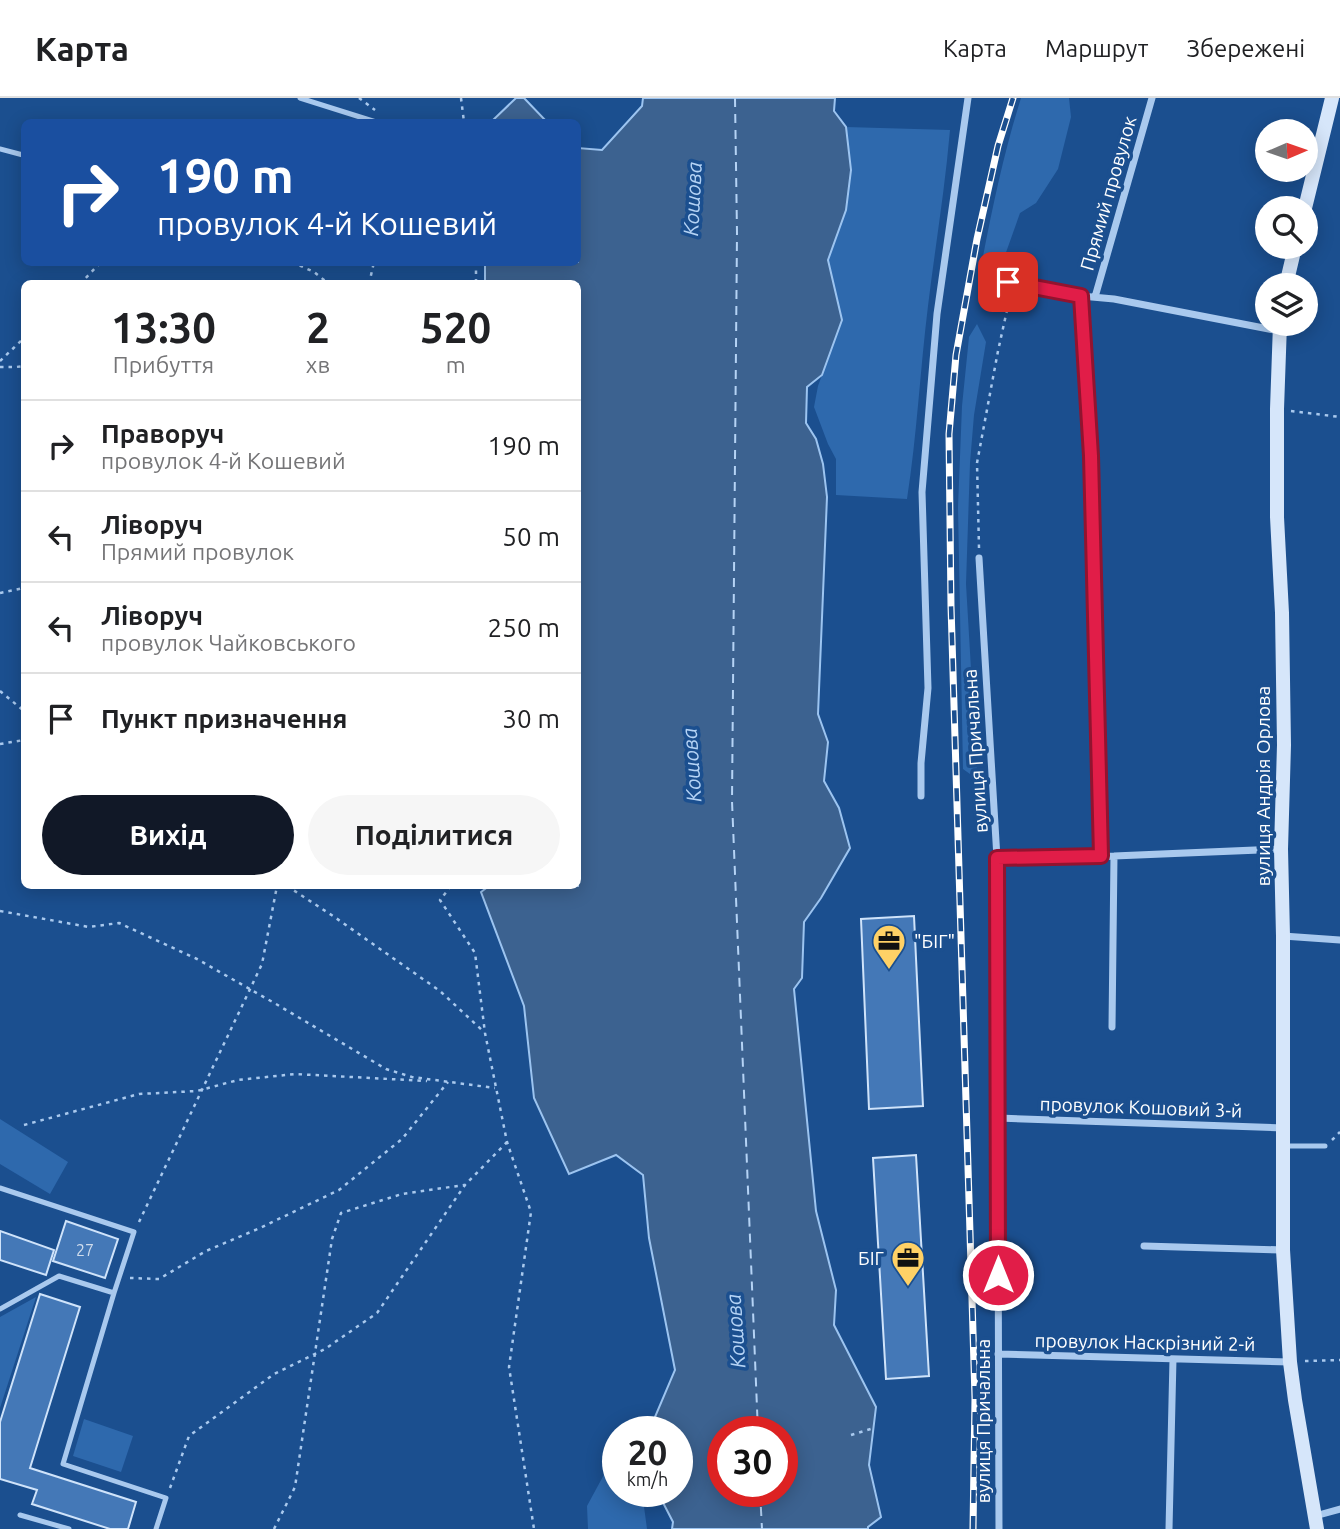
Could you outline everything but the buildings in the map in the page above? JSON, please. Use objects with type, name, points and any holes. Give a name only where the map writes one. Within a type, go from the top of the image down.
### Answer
[{"type":"street","points":[[921,796],[920,764],[929,688],[922,492],[937,314],[968,98]]},
{"type":"street","name":"Прямий провулок","points":[[1095,297],[1152,98]]},
{"type":"street","points":[[1308,196],[1332,98]]},
{"type":"street","points":[[1010,283],[1255,324]]},
{"type":"street","name":"Прямий провулок","points":[[1081,296],[1091,456],[1101,856]]},
{"type":"street","name":"вулиця Андрія Орлова","points":[[1279,336],[1277,517],[1284,745],[1281,849],[1283,1250],[1294,1400],[1316,1523]]},
{"type":"street","name":"вулиця Причальна","points":[[979,558],[997,858],[999,1529]]},
{"type":"street","points":[[997,858],[1281,849]]},
{"type":"street","points":[[1112,1027],[1114,856]]},
{"type":"street","points":[[1283,936],[1340,940]]},
{"type":"street","name":"провулок Кошовий 3-й","points":[[998,1118],[1283,1128]]},
{"type":"street","points":[[1144,1246],[1283,1250]]},
{"type":"street","name":"провулок Наскрізний 2-й","points":[[998,1354],[1290,1362]]},
{"type":"street","points":[[1169,1529],[1173,1359]]},
{"type":"street","points":[[1316,1523],[1340,1509]]},
{"type":"lane","points":[[300,98],[366,119]]},
{"type":"lane","points":[[0,149],[21,154]]},
{"type":"lane","points":[[1283,1146],[1325,1146]]},
{"type":"lane","points":[[0,1188],[134,1232],[64,1464],[166,1498],[156,1529]]},
{"type":"lane","points":[[0,1309],[59,1276],[114,1293]]},
{"type":"lane","points":[[20,1515],[69,1529]]},
{"type":"path","points":[[461,98],[464,119]]},
{"type":"path","points":[[84,280],[97,266]]},
{"type":"path","points":[[301,266],[324,280]]},
{"type":"path","points":[[979,558],[977,463],[1010,283]]},
{"type":"path","points":[[0,360],[21,341]]},
{"type":"path","points":[[0,367],[21,367]]},
{"type":"path","points":[[1277,409],[1340,416]]},
{"type":"path","points":[[0,593],[21,589]]},
{"type":"path","points":[[0,691],[21,708]]},
{"type":"path","points":[[0,744],[21,740]]},
{"type":"path","points":[[134,1232],[262,964],[276,889]]},
{"type":"path","points":[[292,889],[440,991],[485,1032]]},
{"type":"path","points":[[449,889],[440,900],[475,953],[485,1032],[507,1142],[531,1212],[509,1367],[534,1529]]},
{"type":"path","points":[[0,911],[89,927],[119,923],[197,959],[386,1069],[412,1077],[496,1088]]},
{"type":"path","points":[[24,1125],[139,1094],[202,1090],[238,1080],[295,1074],[448,1082]]},
{"type":"path","points":[[120,1277],[159,1279],[206,1251],[339,1190],[402,1139],[448,1082]]},
{"type":"path","points":[[166,1498],[189,1436],[274,1374],[325,1349],[377,1313],[466,1185],[507,1142]]},
{"type":"path","points":[[274,1529],[295,1488],[332,1239],[341,1213],[402,1194],[466,1185]]},
{"type":"path","points":[[1290,1362],[1340,1360]]},
{"type":"path","points":[[851,1435],[874,1428]]},
{"type":"shaded area","points":[[1021,98],[1069,98],[1071,117],[1058,169],[1036,203],[1020,213],[998,275],[985,279],[980,272],[1003,163]]},
{"type":"shaded area","points":[[846,127],[950,130],[907,499],[836,495],[836,459],[814,407],[818,386],[842,320],[827,259],[846,210],[851,170]]},
{"type":"shaded area","points":[[977,324],[986,342],[974,415],[970,463],[966,584],[977,771],[970,774],[963,769],[958,507],[962,406],[969,337]]},
{"type":"shaded area","points":[[0,1119],[68,1162],[50,1194],[0,1164]]},
{"type":"shaded area","points":[[36,1297],[0,1408],[0,1317]]},
{"type":"shaded area","points":[[84,1419],[133,1436],[121,1472],[73,1456]]},
{"type":"shaded area","points":[[602,1478],[602,1507],[644,1507],[647,1529],[588,1529],[587,1506]]},
{"type":"water","points":[[516,98],[524,98],[544,119],[494,119]]},
{"type":"water","name":"Кошова","points":[[643,98],[835,98],[834,111],[846,127],[851,170],[846,210],[828,260],[842,320],[822,375],[807,387],[806,423],[816,439],[823,464],[827,497],[818,714],[828,742],[824,781],[839,808],[850,848],[804,922],[802,978],[794,989],[816,1211],[836,1290],[834,1325],[876,1407],[869,1465],[881,1517],[868,1529],[672,1529],[673,1522],[665,1507],[693,1507],[693,1416],[655,1416],[675,1370],[649,1238],[643,1175],[616,1155],[569,1174],[534,1098],[524,1006],[481,892],[485,889],[581,889],[581,280],[485,280],[485,266],[581,266],[581,148],[602,150],[642,106]]},
{"type":"ferry route","points":[[735,98],[737,233],[732,801],[757,1416]]},
{"type":"ferry route","points":[[761,1507],[762,1529]]},
{"type":"railway","points":[[973,1529],[975,1398],[951,606],[949,434],[956,355],[977,239],[998,146],[1013,98]]},
{"type":"place","name":"\"БІГ\"","points":[[889,971]]},
{"type":"place","name":"БІГ","points":[[908,1288]]},
{"type":"route","points":[[998,1275],[997,858],[1101,856],[1091,456],[1081,296],[1008,282]]}]
